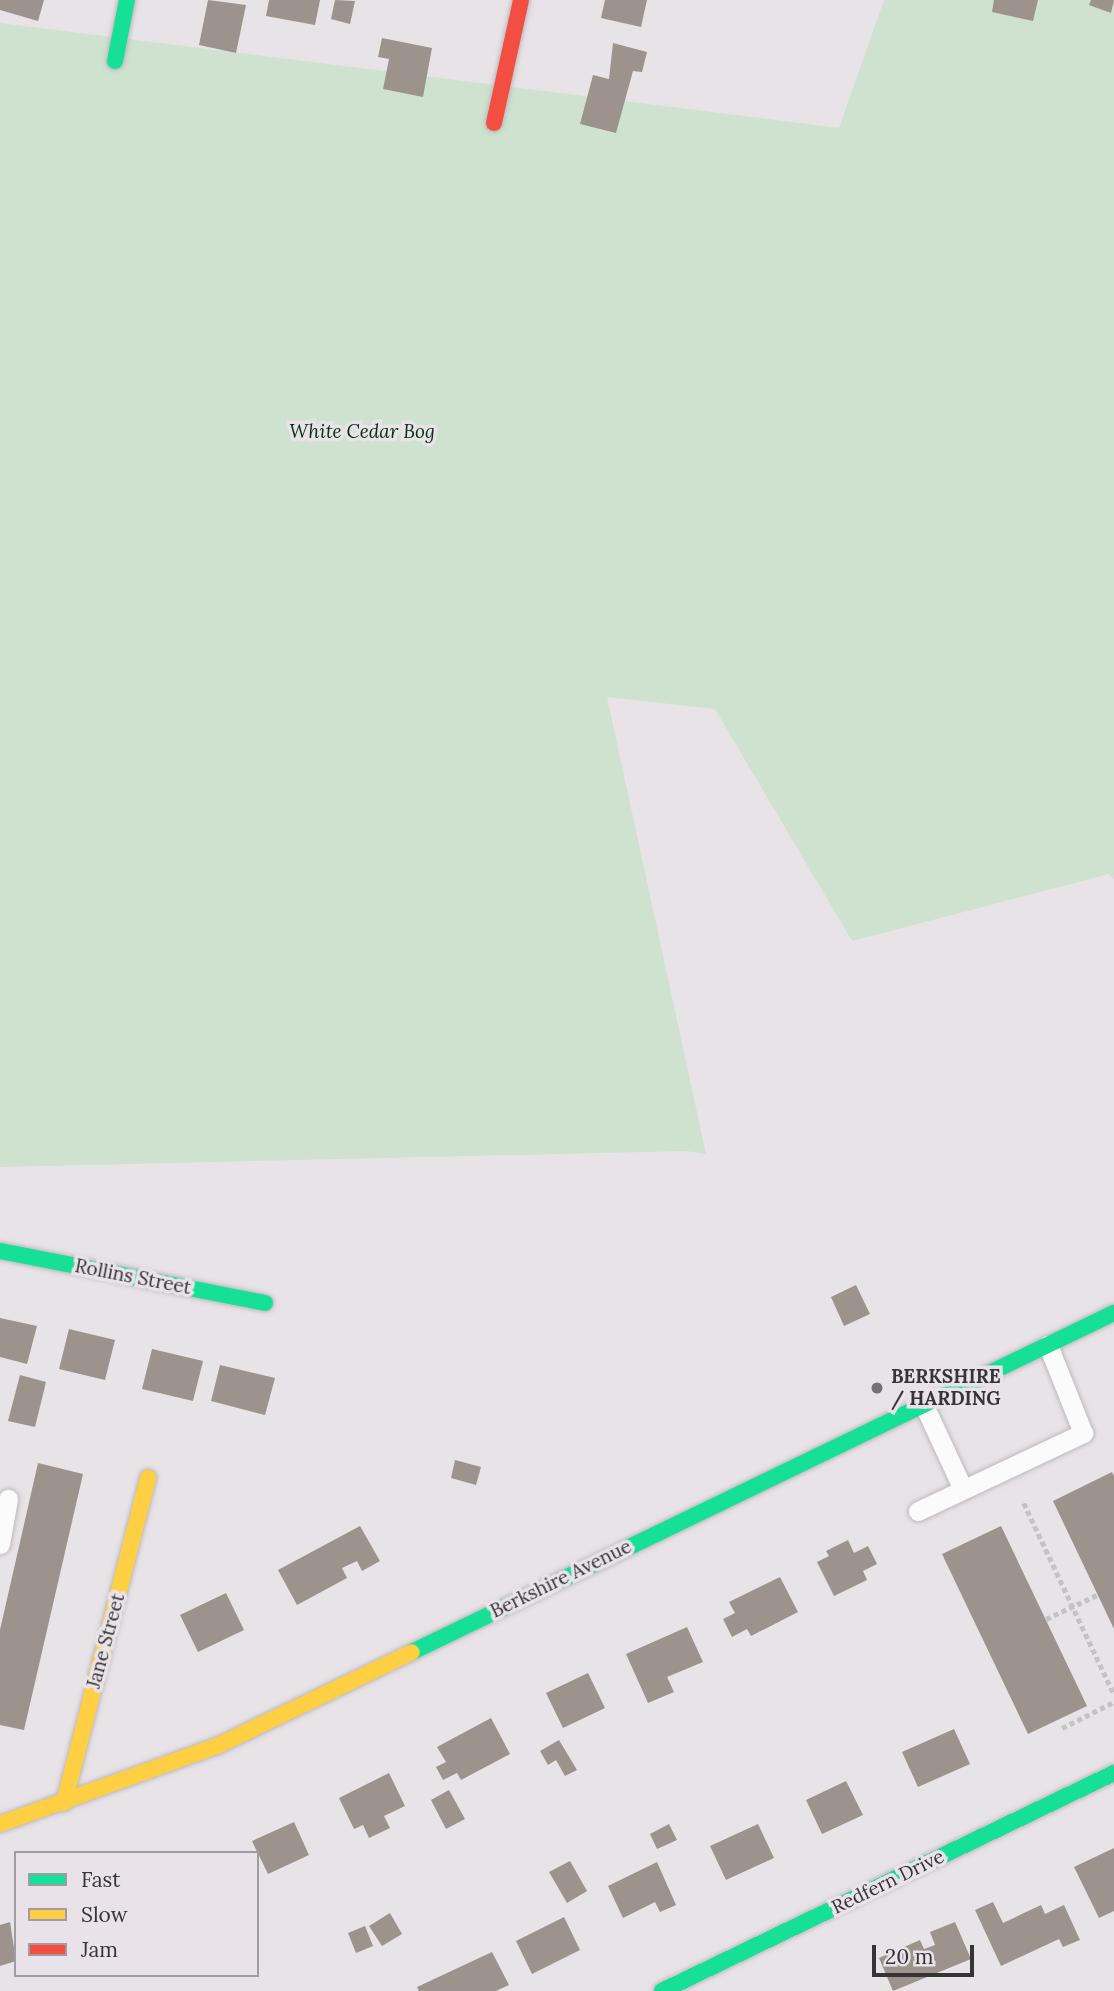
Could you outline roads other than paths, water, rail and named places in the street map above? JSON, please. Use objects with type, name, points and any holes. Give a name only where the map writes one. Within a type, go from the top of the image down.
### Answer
[{"type":"street","points":[[115,61],[127,0]]},
{"type":"street","points":[[494,123],[521,0]]},
{"type":"street","name":"Rollins Street","points":[[0,1251],[265,1303]]},
{"type":"street","name":"Berkshire Avenue","points":[[0,1824],[217,1746],[1114,1313]]},
{"type":"street","name":"Jane Street","points":[[64,1803],[148,1478]]},
{"type":"street","name":"Redfern Drive","points":[[662,1991],[1114,1773]]},
{"type":"lane","points":[[918,1511],[1083,1433],[1048,1345]]},
{"type":"lane","points":[[923,1403],[963,1489]]},
{"type":"lane","points":[[0,1544],[8,1499]]},
{"type":"place","name":"BERKSHIRE / HARDING","points":[[877,1388]]},
{"type":"park label","name":"White Cedar Bog","points":[[362,432]]}]
